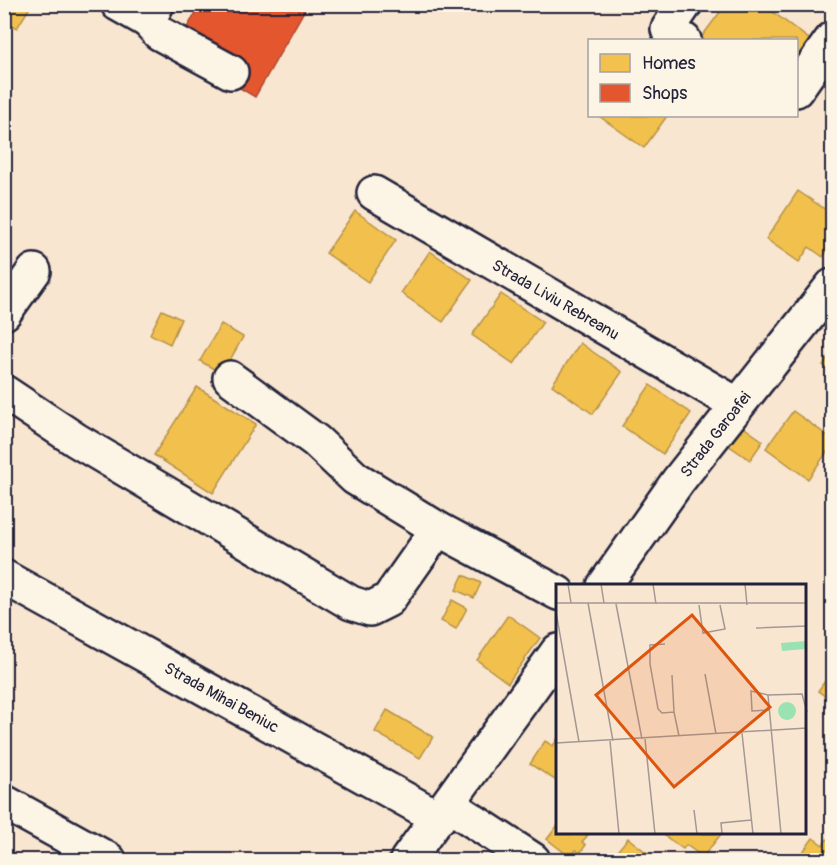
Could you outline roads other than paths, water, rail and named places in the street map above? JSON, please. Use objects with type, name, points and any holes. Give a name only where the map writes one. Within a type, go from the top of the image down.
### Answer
[{"type":"street","points":[[118,4],[152,13],[159,33],[231,72]]},
{"type":"street","points":[[683,39],[668,29],[685,4]]},
{"type":"street","points":[[798,87],[832,39]]},
{"type":"street","name":"Strada Liviu Rebreanu","points":[[374,193],[738,405]]},
{"type":"street","points":[[4,313],[34,271]]},
{"type":"street","name":"Strada Garoafei","points":[[605,584],[678,481],[832,286]]},
{"type":"street","points":[[230,378],[316,441],[355,478],[438,529],[556,592]]},
{"type":"street","points":[[4,392],[76,440],[351,603],[370,609],[388,600],[438,529]]},
{"type":"street","name":"Strada Mihai Beniuc","points":[[4,577],[444,811],[533,861]]},
{"type":"street","points":[[407,861],[556,654]]},
{"type":"street","points":[[4,802],[109,861]]}]
